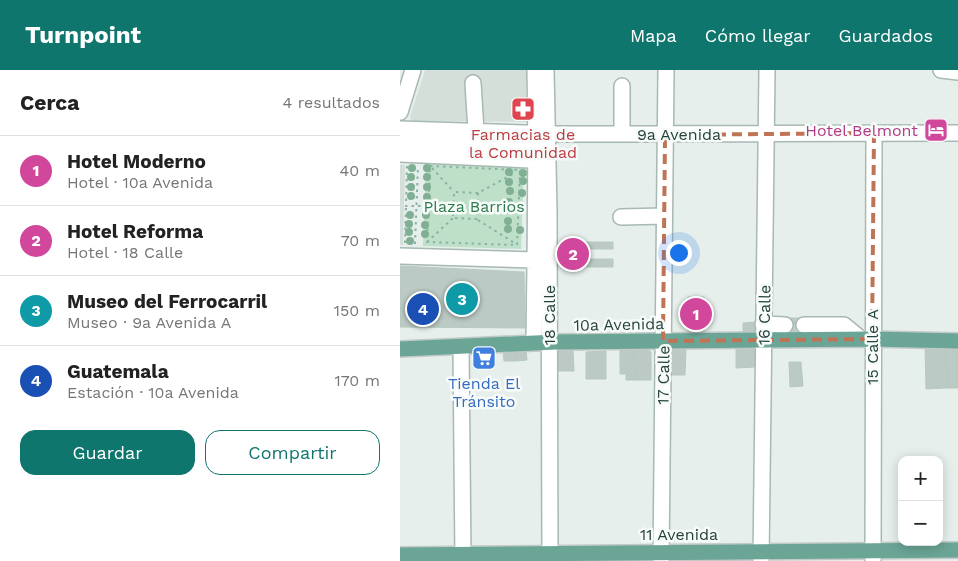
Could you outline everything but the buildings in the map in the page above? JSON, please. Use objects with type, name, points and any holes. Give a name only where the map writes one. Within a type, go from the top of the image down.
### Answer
[{"type":"main road","name":"10a Avenida","points":[[400,349],[541,343],[579,347],[663,341],[763,340],[787,332],[867,339],[958,341]]},
{"type":"main road","name":"11 Avenida","points":[[400,555],[463,557],[873,556],[958,550]]},
{"type":"street","points":[[400,112],[413,70]]},
{"type":"street","name":"18 Calle","points":[[535,70],[538,138],[534,260],[541,343],[550,557]]},
{"type":"street","name":"18 Calle","points":[[541,343],[549,211],[538,138],[546,70]]},
{"type":"street","name":"17 Calle","points":[[661,556],[666,70]]},
{"type":"street","name":"16 Calle","points":[[761,556],[767,70]]},
{"type":"street","points":[[941,70],[958,72]]},
{"type":"street","points":[[473,83],[476,131]]},
{"type":"street","points":[[622,86],[622,134]]},
{"type":"street","name":"9a Avenida","points":[[400,129],[476,131],[538,138],[622,134],[958,133]]},
{"type":"street","name":"15 Calle A","points":[[873,556],[867,339],[874,133]]},
{"type":"street","points":[[400,142],[538,138],[530,160],[404,158]]},
{"type":"street","points":[[621,217],[664,216]]},
{"type":"street","points":[[403,251],[534,260]]},
{"type":"street","points":[[763,324],[787,332]]},
{"type":"street","points":[[804,325],[844,324],[867,339]]},
{"type":"street","points":[[461,346],[463,557]]},
{"type":"path","points":[[403,251],[405,244],[406,206],[404,158]]},
{"type":"path","points":[[415,249],[418,161]]},
{"type":"path","points":[[430,166],[520,170]]},
{"type":"path","points":[[430,166],[454,192],[478,194],[520,170]]},
{"type":"path","points":[[427,242],[430,166]]},
{"type":"path","points":[[517,246],[520,170]]},
{"type":"path","points":[[427,242],[453,218],[454,192]]},
{"type":"path","points":[[477,219],[478,194]]},
{"type":"path","points":[[406,206],[428,206]]},
{"type":"path","points":[[453,218],[477,219],[517,246]]},
{"type":"path","points":[[427,242],[517,246]]},
{"type":"highlighted area","points":[[874,133],[872,339],[663,341],[665,135]]},
{"type":"shaded area","points":[[425,70],[526,70],[526,122],[412,121],[410,117]]},
{"type":"shaded area","points":[[400,165],[405,165],[403,245],[400,245]]},
{"type":"green space","name":"Plaza Barrios","points":[[426,162],[524,166],[521,249],[423,246]]},
{"type":"tunnel","points":[[789,333],[794,325]]},
{"type":"place","name":"Farmacias de la Comunidad","points":[[523,109]]},
{"type":"place","name":"Hotel Belmont","points":[[936,130]]},
{"type":"place","name":"Hotel Reforma","points":[[573,254]]},
{"type":"place","name":"Museo del Ferrocarril","points":[[462,299]]},
{"type":"place","name":"Guatemala","points":[[423,309]]},
{"type":"place","name":"Hotel Moderno","points":[[696,314]]},
{"type":"place","name":"Tienda El Tránsito","points":[[484,358]]}]
